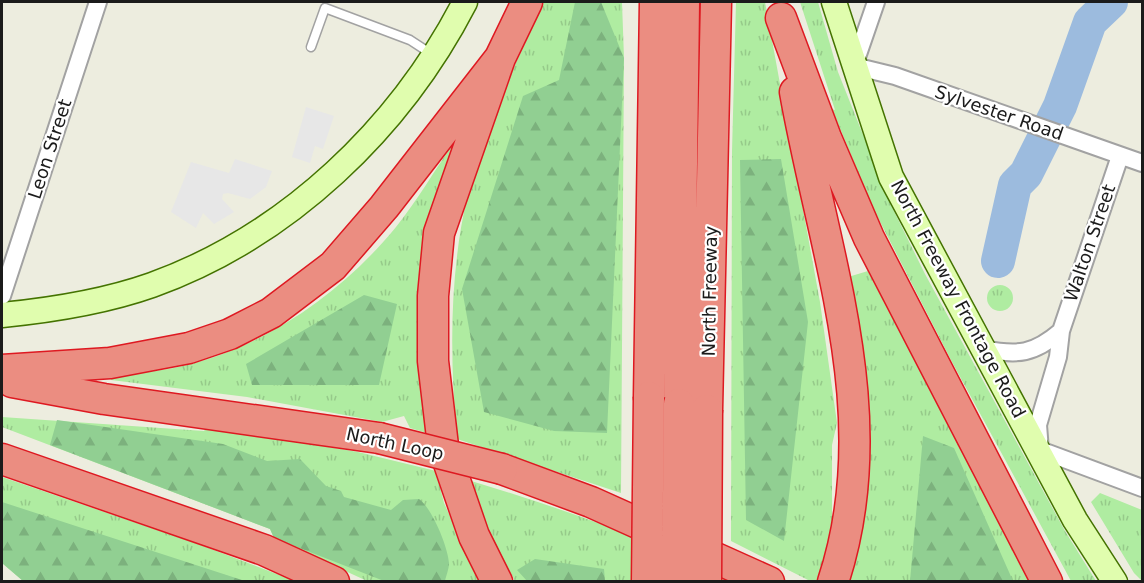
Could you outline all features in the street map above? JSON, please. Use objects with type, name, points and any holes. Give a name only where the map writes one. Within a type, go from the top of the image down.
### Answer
[{"type":"highway","points":[[497,582],[474,536],[443,446],[433,361],[433,296],[439,233],[500,58],[527,2]]},
{"type":"highway","points":[[647,582],[655,2]]},
{"type":"highway","name":"North Freeway","points":[[684,2],[693,407],[706,582]]},
{"type":"highway","name":"North Freeway","points":[[677,582],[693,407],[716,2]]},
{"type":"highway","points":[[780,10],[808,169],[842,315],[852,372],[856,434],[854,486],[843,552],[833,582]]},
{"type":"highway","points":[[780,10],[826,138],[869,238],[1047,579]]},
{"type":"highway","points":[[2,370],[110,363],[189,348],[230,334],[271,313],[333,266],[384,207],[500,58]]},
{"type":"highway","name":"North Loop","points":[[2,381],[104,399],[379,438],[502,470],[591,502],[768,582]]},
{"type":"highway","points":[[2,459],[264,550],[334,582]]},
{"type":"main road","points":[[2,315],[91,303],[168,279],[225,252],[278,218],[350,159],[392,113],[433,56],[465,2]]},
{"type":"main road","name":"North Freeway Frontage Road","points":[[834,2],[891,177],[1076,520],[1115,582]]},
{"type":"street","name":"Leon Street","points":[[2,296],[9,247],[98,2]]},
{"type":"street","points":[[854,66],[876,2]]},
{"type":"street","name":"Sylvester Road","points":[[854,66],[895,76],[1143,163]]},
{"type":"street","name":"Walton Street","points":[[1040,450],[1038,425],[1058,357],[1061,331],[1120,156]]},
{"type":"street","points":[[984,349],[1018,354],[1044,345],[1061,331]]},
{"type":"street","points":[[1040,450],[1143,488]]},
{"type":"lane","points":[[311,47],[325,8],[410,40],[433,56]]},
{"type":"green space","points":[[544,2],[622,2],[624,58],[621,493],[457,439],[452,326],[458,250],[464,213],[472,176],[490,122]]},
{"type":"green space","points":[[575,2],[601,2],[624,58],[607,433],[554,431],[484,412],[462,289],[523,96],[559,80]]},
{"type":"green space","points":[[736,2],[765,2],[820,302],[837,423],[832,445],[832,544],[821,581],[812,582],[731,541],[732,151]]},
{"type":"green space","points":[[800,2],[818,2],[838,72],[891,205],[925,274],[1065,531],[1096,581],[1071,581],[952,362],[873,208],[832,109],[835,110]]},
{"type":"green space","points":[[453,144],[456,147],[427,433],[410,428],[404,416],[382,422],[247,397],[111,380],[110,377],[170,369],[210,358],[241,347],[299,315],[351,274],[396,227]]},
{"type":"green space","points":[[781,159],[808,322],[784,541],[746,520],[740,160]]},
{"type":"green space","points":[[868,271],[1029,581],[849,581],[859,542],[865,504],[867,429],[865,392],[848,277]]},
{"type":"green space","points":[[1000,285],[1009,289],[1013,298],[1009,307],[1000,311],[991,307],[987,298],[991,289]]},
{"type":"green space","points":[[364,295],[397,304],[379,385],[252,385],[246,364]]},
{"type":"green space","points":[[2,417],[204,431],[208,426],[358,452],[436,471],[444,503],[479,581],[367,581],[274,538],[270,529],[2,427]]},
{"type":"green space","points":[[57,420],[223,444],[267,461],[300,459],[326,486],[341,491],[344,497],[391,510],[403,500],[419,499],[434,519],[446,548],[449,563],[445,581],[384,581],[274,538],[270,529],[50,445]]},
{"type":"green space","points":[[923,436],[954,448],[1013,581],[910,581]]},
{"type":"green space","points":[[2,477],[198,544],[295,581],[23,581],[2,563]]},
{"type":"green space","points":[[468,480],[604,525],[671,551],[737,581],[515,581],[493,541]]},
{"type":"green space","points":[[1100,493],[1142,510],[1142,581],[1134,573],[1091,502]]},
{"type":"green space","points":[[2,502],[245,581],[23,581],[2,563]]},
{"type":"green space","points":[[535,559],[604,569],[605,581],[527,581],[517,570]]},
{"type":"shaded area","points":[[306,107],[334,116],[323,149],[315,146],[310,163],[292,157]]},
{"type":"shaded area","points":[[235,159],[272,171],[266,187],[250,199],[228,193],[223,194],[222,199],[234,212],[214,224],[203,213],[196,228],[171,212],[191,162],[229,173]]},
{"type":"waterway","points":[[998,261],[1015,185],[1026,174],[1060,106],[1090,22],[1111,2]]}]
